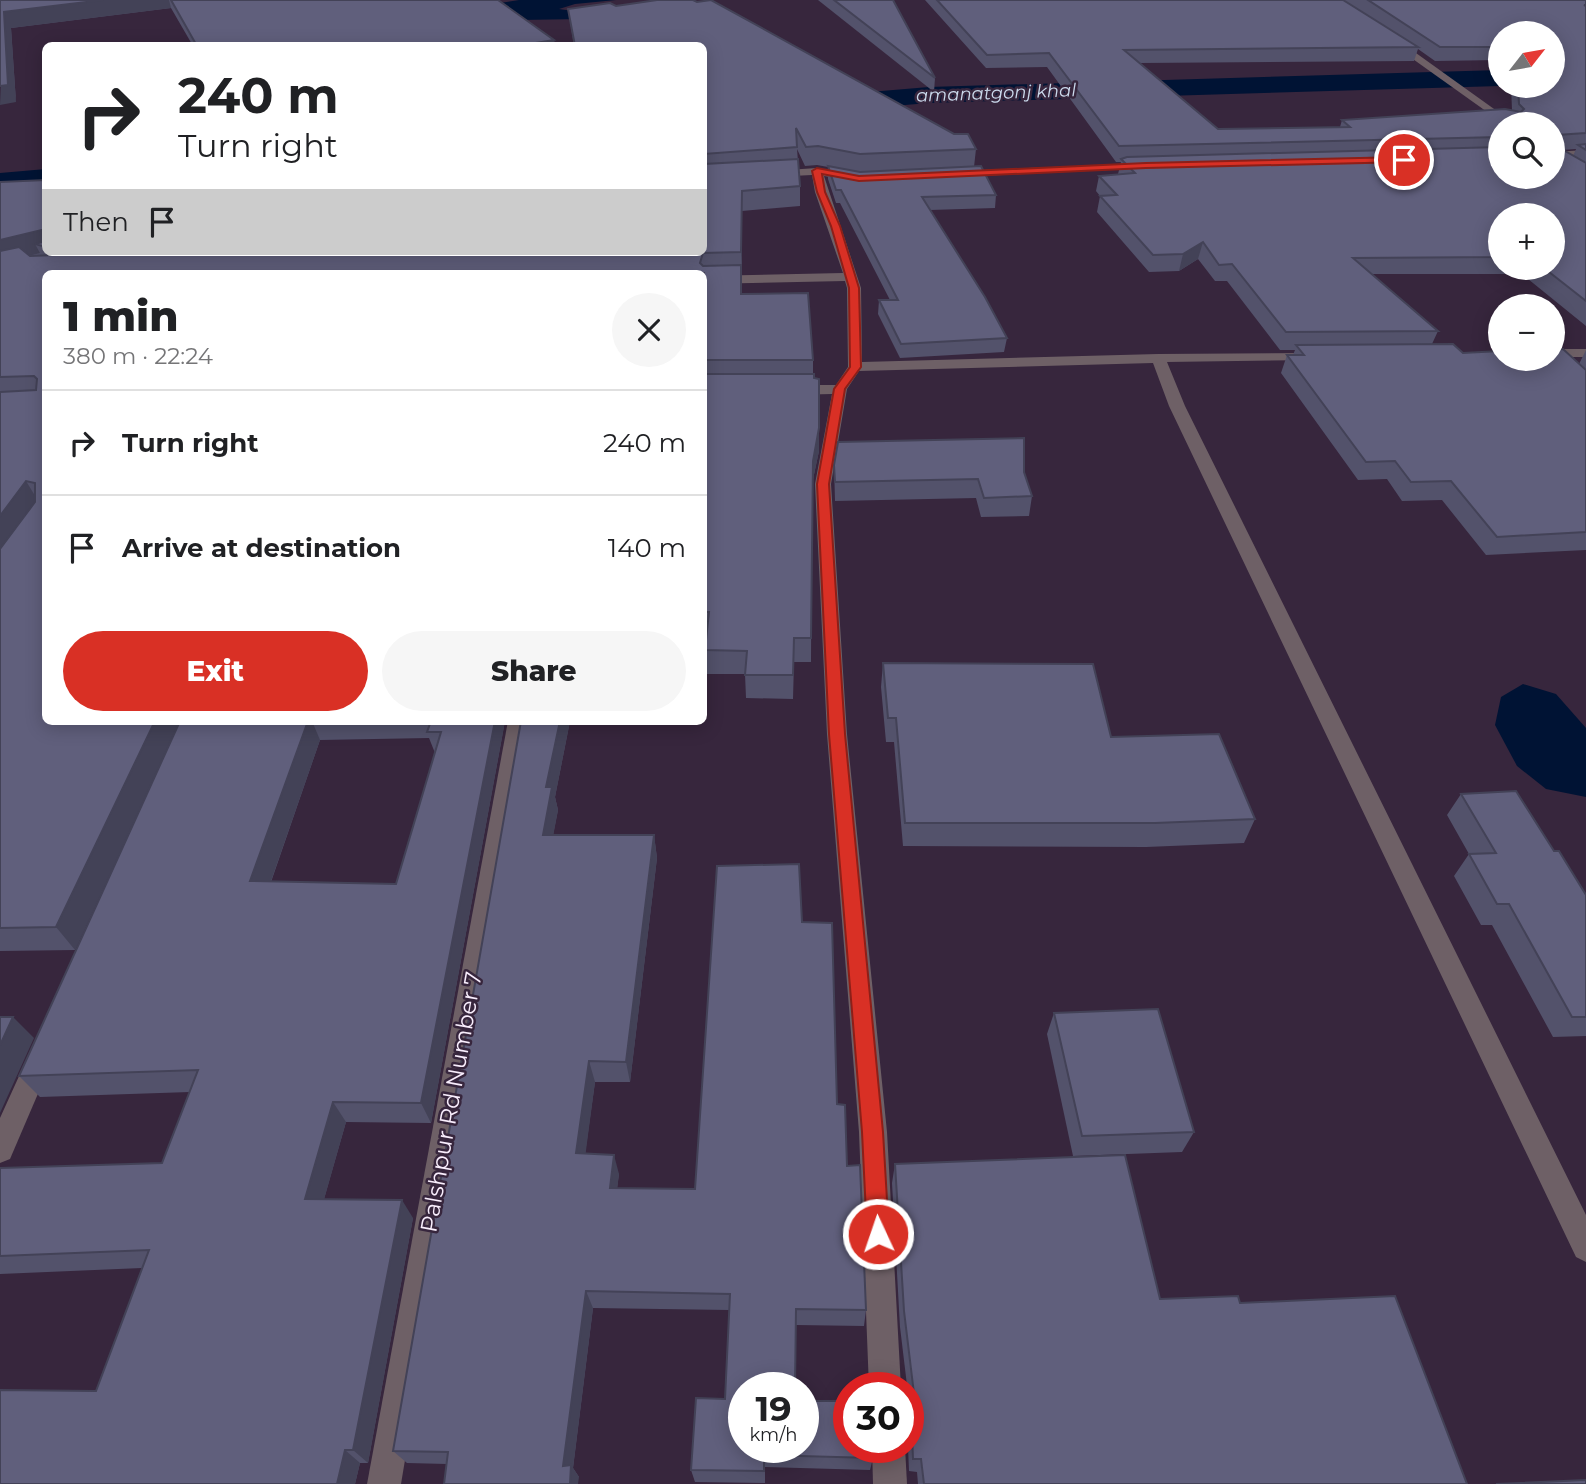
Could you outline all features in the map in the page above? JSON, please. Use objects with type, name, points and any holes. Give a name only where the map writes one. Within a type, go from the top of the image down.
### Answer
[{"type":"street","points":[[1386,36],[1495,112]]},
{"type":"street","points":[[1565,154],[1586,153]]},
{"type":"street","points":[[1565,163],[1575,170]]},
{"type":"street","points":[[950,174],[1160,166]]},
{"type":"street","points":[[754,175],[817,171],[872,178]]},
{"type":"street","points":[[817,171],[821,192],[835,226],[854,288],[855,367],[840,389],[823,484],[837,734],[873,1132],[884,1372]]},
{"type":"street","points":[[707,280],[851,277]]},
{"type":"street","points":[[1565,354],[1586,353]]},
{"type":"street","points":[[855,367],[1335,356]]},
{"type":"street","points":[[1158,358],[1184,418],[1586,1247]]},
{"type":"street","points":[[772,390],[840,389]]},
{"type":"street","name":"Palshpur Rd Number 7","points":[[384,1484],[517,725]]},
{"type":"street","points":[[0,1149],[51,1034]]},
{"type":"street","points":[[889,1463],[890,1484]]},
{"type":"water","points":[[519,0],[616,0],[575,4],[559,9],[587,13],[583,19],[519,20],[500,3]]},
{"type":"water","points":[[1523,684],[1556,694],[1586,728],[1586,797],[1546,789],[1517,766],[1495,725],[1501,697]]},
{"type":"building","points":[[0,0],[103,0],[4,12],[8,85],[0,86]]},
{"type":"building","points":[[171,0],[498,0],[554,40],[542,42],[195,42]]},
{"type":"building","points":[[657,0],[711,0],[954,134],[968,134],[976,149],[860,154],[818,146],[806,147],[796,128],[797,147],[707,154],[707,42],[574,42],[568,9],[610,3],[616,6]]},
{"type":"building","points":[[834,0],[893,0],[935,78]]},
{"type":"building","points":[[937,0],[1343,0],[1418,47],[1124,50],[1218,129],[1350,127],[1342,120],[1505,109],[1521,112],[1488,112],[1488,137],[1119,146],[1049,53],[987,55]]},
{"type":"building","points":[[1368,0],[1586,0],[1586,133],[1565,134],[1565,112],[1521,112],[1524,109],[1519,104],[1519,98],[1565,98],[1565,21],[1488,21],[1488,47],[1440,47]]},
{"type":"building","points":[[1488,147],[1488,189],[1565,189],[1565,151],[1586,163],[1586,301],[1559,280],[1565,280],[1565,203],[1488,203],[1488,257],[1353,258],[1438,331],[1286,332],[1232,264],[1219,265],[1203,242],[1183,254],[1153,255],[1100,196],[1117,195],[1099,176],[1135,173],[1121,159]]},
{"type":"building","points":[[798,159],[800,186],[742,191],[741,252],[707,253],[707,164]]},
{"type":"building","points":[[828,166],[860,172],[981,166],[996,195],[922,197],[985,297],[1007,338],[901,344],[879,300],[898,300],[841,190],[836,190]]},
{"type":"building","points":[[42,180],[42,230],[0,240],[0,182]]},
{"type":"building","points":[[19,247],[30,256],[702,256],[700,263],[703,266],[741,265],[741,294],[808,293],[813,360],[707,360],[707,270],[42,270],[42,725],[153,725],[56,927],[0,928],[0,549],[35,502],[35,483],[26,481],[0,516],[0,392],[36,390],[37,379],[34,376],[0,377],[0,251]]},
{"type":"building","points":[[1453,344],[1463,353],[1488,352],[1488,371],[1565,371],[1565,351],[1586,370],[1586,532],[1497,537],[1451,481],[1411,482],[1395,461],[1366,462],[1287,355],[1304,355],[1296,345]]},
{"type":"building","points":[[707,374],[814,374],[814,378],[819,379],[819,428],[813,461],[811,638],[794,638],[793,675],[745,675],[747,651],[707,650]]},
{"type":"building","points":[[1024,438],[1024,472],[1032,496],[984,498],[978,479],[835,482],[834,465],[838,442]]},
{"type":"building","points":[[883,663],[1093,664],[1111,737],[1219,734],[1255,819],[1155,823],[905,823],[896,718],[888,718]]},
{"type":"building","points":[[178,725],[307,725],[250,881],[396,884],[441,732],[427,732],[430,725],[494,725],[421,1103],[333,1102],[305,1199],[402,1200],[353,1450],[345,1450],[337,1484],[0,1484],[0,1390],[96,1391],[149,1250],[0,1256],[0,1168],[162,1163],[198,1070],[19,1076]]},
{"type":"building","points":[[520,725],[559,725],[546,787],[552,787],[543,835],[654,835],[626,1062],[589,1061],[576,1153],[614,1155],[610,1188],[695,1189],[717,866],[799,864],[802,922],[832,923],[837,1104],[845,1105],[847,1166],[860,1165],[866,1310],[796,1309],[795,1372],[728,1372],[728,1463],[764,1463],[764,1471],[691,1470],[696,1398],[725,1399],[730,1294],[586,1291],[563,1466],[571,1465],[570,1484],[444,1484],[448,1452],[393,1451]]},
{"type":"building","points":[[1516,791],[1554,851],[1559,851],[1586,895],[1586,1017],[1572,1017],[1509,904],[1497,904],[1469,854],[1496,853],[1461,794]]},
{"type":"building","points":[[1158,1009],[1194,1132],[1082,1136],[1054,1013]]},
{"type":"building","points":[[0,1017],[13,1017],[0,1045]]},
{"type":"building","points":[[1125,1155],[1160,1299],[1238,1296],[1240,1303],[1395,1296],[1467,1484],[924,1484],[921,1463],[924,1463],[924,1372],[911,1372],[904,1311],[895,1164]]},
{"type":"building","points":[[819,1401],[833,1401],[833,1457],[819,1457]]},
{"type":"building","points":[[1586,1480],[1586,1484],[1496,1484]]},
{"type":"waterway","name":"amanatgonj khal","points":[[707,114],[929,95],[1488,78]]},
{"type":"waterway","name":"amanatgonj khal","points":[[0,182],[42,178]]},
{"type":"route","points":[[878,1234],[873,1132],[837,734],[823,484],[840,389],[855,367],[854,288],[835,226],[821,192],[817,171],[859,178],[1146,166],[1404,160]]}]
